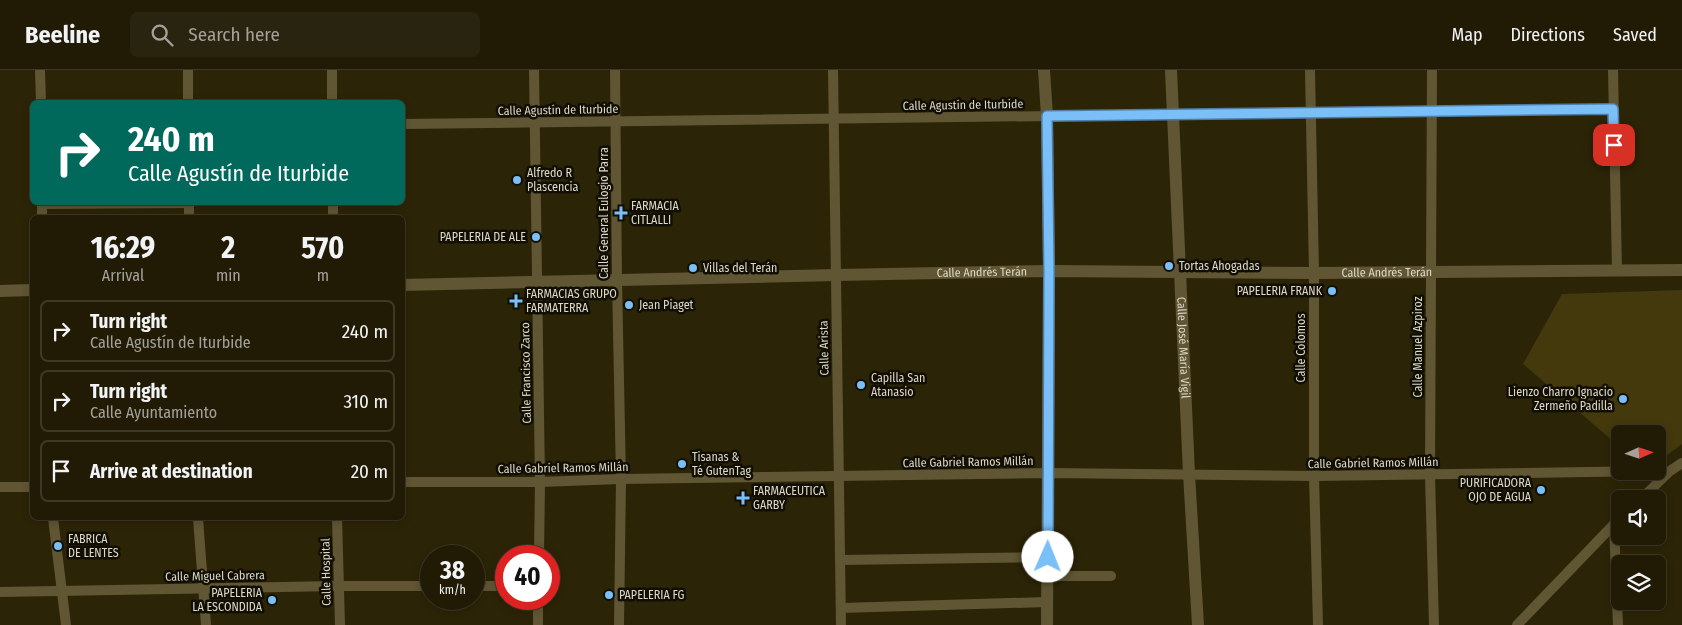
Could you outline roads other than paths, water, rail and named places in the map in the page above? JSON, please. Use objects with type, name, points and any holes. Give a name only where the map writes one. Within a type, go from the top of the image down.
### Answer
[{"type":"street","points":[[40,70],[41,100]]},
{"type":"street","points":[[188,70],[188,100]]},
{"type":"street","points":[[332,70],[332,100]]},
{"type":"street","name":"Calle Francisco Zarco","points":[[534,70],[538,282],[539,545]]},
{"type":"street","name":"Calle General Eulogio Parra","points":[[616,70],[617,281],[621,479],[620,625]]},
{"type":"street","name":"Calle Arista","points":[[833,70],[841,625]]},
{"type":"street","points":[[1044,70],[1047,116],[1049,271],[1047,625]]},
{"type":"street","name":"Calle José María Vigil","points":[[1172,70],[1189,474],[1198,625]]},
{"type":"street","name":"Calle Colomos","points":[[1310,70],[1314,273],[1314,476],[1318,625]]},
{"type":"street","name":"Calle Manuel Azpiroz","points":[[1432,70],[1430,475],[1434,625]]},
{"type":"street","points":[[1613,70],[1617,271]]},
{"type":"street","name":"Calle Agustín de Iturbide","points":[[405,124],[1613,109]]},
{"type":"street","name":"Calle Andrés Terán","points":[[405,285],[1049,271],[1314,273],[1682,270]]},
{"type":"street","points":[[0,291],[30,290]]},
{"type":"street","points":[[1650,490],[1670,471],[1682,463]]},
{"type":"street","name":"Calle Gabriel Ramos Millán","points":[[405,482],[540,482],[621,479],[1049,473],[1314,476],[1611,472]]},
{"type":"street","points":[[0,487],[30,487]]},
{"type":"street","points":[[53,520],[66,625]]},
{"type":"street","points":[[198,520],[206,625]]},
{"type":"street","name":"Calle Hospital","points":[[337,520],[340,625]]},
{"type":"street","points":[[1517,625],[1611,527]]},
{"type":"street","points":[[1617,545],[1618,625]]},
{"type":"street","points":[[840,560],[1048,557]]},
{"type":"street","points":[[1048,576],[1111,576]]},
{"type":"street","name":"Calle Miguel Cabrera","points":[[0,592],[420,586]]},
{"type":"street","points":[[841,608],[1047,602]]},
{"type":"street","points":[[538,610],[538,625]]},
{"type":"place","name":"Alfredo R Plascencia","points":[[517,180]]},
{"type":"place","name":"FARMACIA CITLALLI","points":[[621,213]]},
{"type":"place","name":"PAPELERIA DE ALE","points":[[536,237]]},
{"type":"place","name":"Tortas Ahogadas","points":[[1169,266]]},
{"type":"place","name":"Villas del Terán","points":[[693,268]]},
{"type":"place","name":"PAPELERIA FRANK","points":[[1332,291]]},
{"type":"place","name":"FARMACIAS GRUPO FARMATERRA","points":[[516,301]]},
{"type":"place","name":"Jean Piaget","points":[[629,305]]},
{"type":"place","name":"Capilla San Atanasio","points":[[861,385]]},
{"type":"place","name":"Lienzo Charro Ignacio Zermeño Padilla","points":[[1623,399]]},
{"type":"place","name":"Tisanas & Té GutenTag","points":[[682,464]]},
{"type":"place","name":"PURIFICADORA OJO DE AGUA","points":[[1541,490]]},
{"type":"place","name":"FARMACEUTICA GARBY","points":[[743,498]]},
{"type":"place","name":"FABRICA DE LENTES","points":[[58,546]]},
{"type":"place","name":"PAPELERIA FG","points":[[609,595]]},
{"type":"place","name":"PAPELERIA LA ESCONDIDA","points":[[272,600]]}]
